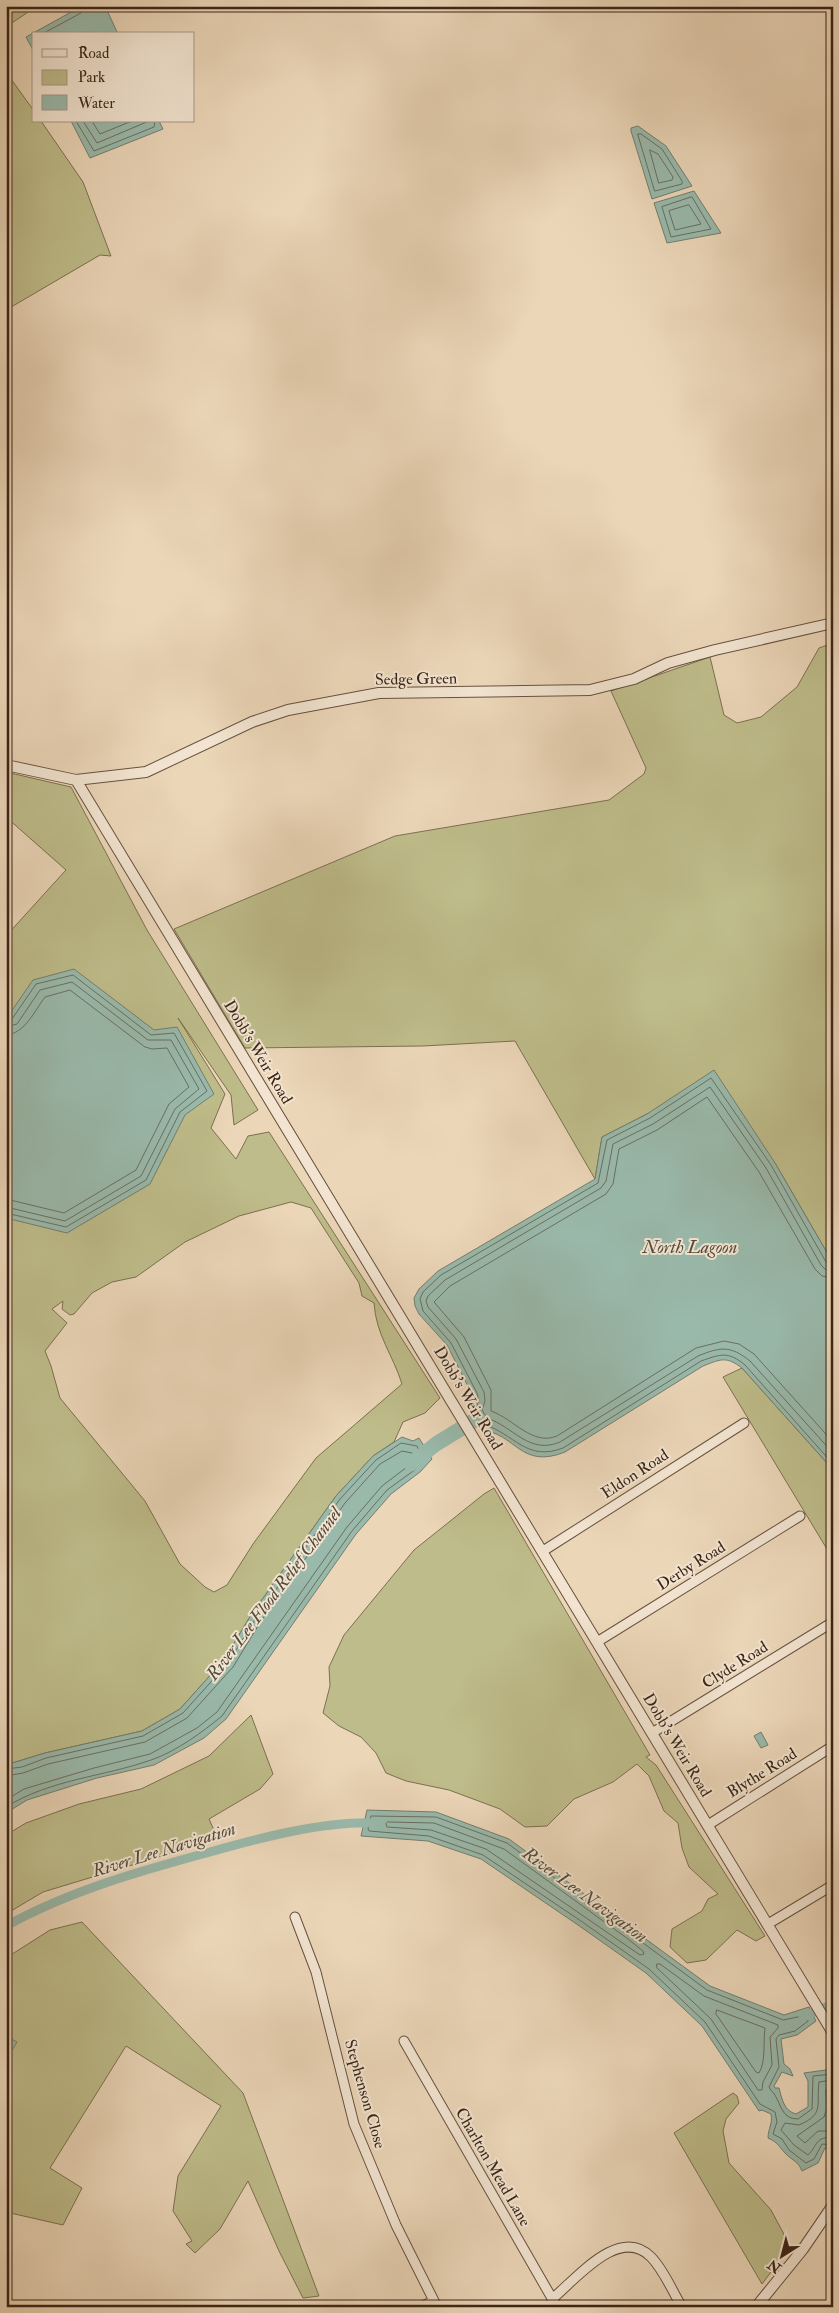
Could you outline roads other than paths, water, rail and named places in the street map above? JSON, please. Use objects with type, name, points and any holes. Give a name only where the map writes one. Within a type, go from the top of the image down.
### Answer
[{"type":"street","name":"Sedge Green","points":[[6,765],[76,780],[146,772],[252,722],[288,710],[379,693],[590,690],[634,679],[668,663],[715,650],[833,623]]},
{"type":"street","name":"Dobb's Weir Road","points":[[76,780],[768,1924],[811,2000],[833,2033]]},
{"type":"street","name":"Eldon Road","points":[[543,1551],[744,1423]]},
{"type":"street","name":"Derby Road","points":[[598,1642],[800,1516]]},
{"type":"street","name":"Clyde Road","points":[[652,1733],[833,1622]]},
{"type":"street","name":"Blythe Road","points":[[708,1825],[833,1746]]},
{"type":"street","points":[[768,1924],[833,1885]]},
{"type":"street","name":"Stephenson Close","points":[[295,1917],[316,1972],[356,2128],[396,2225],[435,2304],[421,2307]]},
{"type":"street","name":"Charlton Mead Lane","points":[[404,2041],[555,2303]]},
{"type":"street","points":[[756,2307],[803,2249],[833,2205]]},
{"type":"street","points":[[555,2303],[605,2254],[614,2248],[629,2246],[645,2252],[653,2258],[682,2307]]},
{"type":"water","points":[[82,6],[105,6],[117,32],[35,32]]},
{"type":"water","points":[[32,34],[32,48],[26,37]]},
{"type":"water","points":[[72,122],[160,122],[163,129],[90,158]]},
{"type":"water","points":[[638,126],[666,146],[692,186],[652,199],[631,131],[631,128]]},
{"type":"water","points":[[694,191],[721,233],[667,243],[654,203]]},
{"type":"water","points":[[74,969],[154,1030],[177,1027],[214,1094],[185,1115],[150,1184],[67,1233],[6,1218],[6,1019],[33,980]]},
{"type":"water","name":"North Lagoon","points":[[714,1070],[775,1163],[833,1263],[833,1475],[827,1463],[742,1368],[727,1360],[719,1360],[703,1366],[565,1452],[538,1457],[519,1449],[503,1437],[481,1430],[468,1409],[474,1400],[473,1396],[447,1345],[419,1314],[415,1306],[414,1298],[419,1289],[438,1271],[595,1179],[602,1137],[647,1114]]},
{"type":"water","points":[[402,1437],[413,1441],[419,1438],[424,1446],[423,1449],[428,1452],[432,1459],[420,1472],[391,1494],[356,1534],[226,1719],[204,1738],[154,1765],[97,1778],[27,1800],[6,1813],[6,1765],[45,1753],[142,1731],[180,1709],[224,1660],[251,1615],[336,1496],[373,1456]]},
{"type":"water","points":[[761,1732],[768,1745],[761,1748],[754,1736]]},
{"type":"water","points":[[367,1810],[436,1812],[509,1839],[710,1986],[784,2015],[809,2007],[816,2021],[797,2035],[781,2039],[784,2064],[790,2069],[793,2076],[782,2072],[774,2086],[779,2088],[786,2107],[796,2114],[808,2107],[808,2081],[804,2073],[833,2069],[833,2151],[825,2148],[818,2163],[802,2171],[797,2163],[768,2138],[771,2114],[762,2110],[759,2111],[702,2026],[646,1973],[481,1859],[428,1841],[361,1836]]},
{"type":"water","points":[[6,2036],[17,2042],[6,2061]]},
{"type":"waterway","name":"River Lee Flood Relief Channel","points":[[411,1464],[436,1444],[475,1420]]},
{"type":"waterway","name":"River Lee Navigation","points":[[6,1926],[80,1892],[184,1859],[249,1841],[313,1828],[355,1823],[375,1823]]},
{"type":"waterway","name":"River Lee Navigation","points":[[803,2017],[833,2004]]}]
